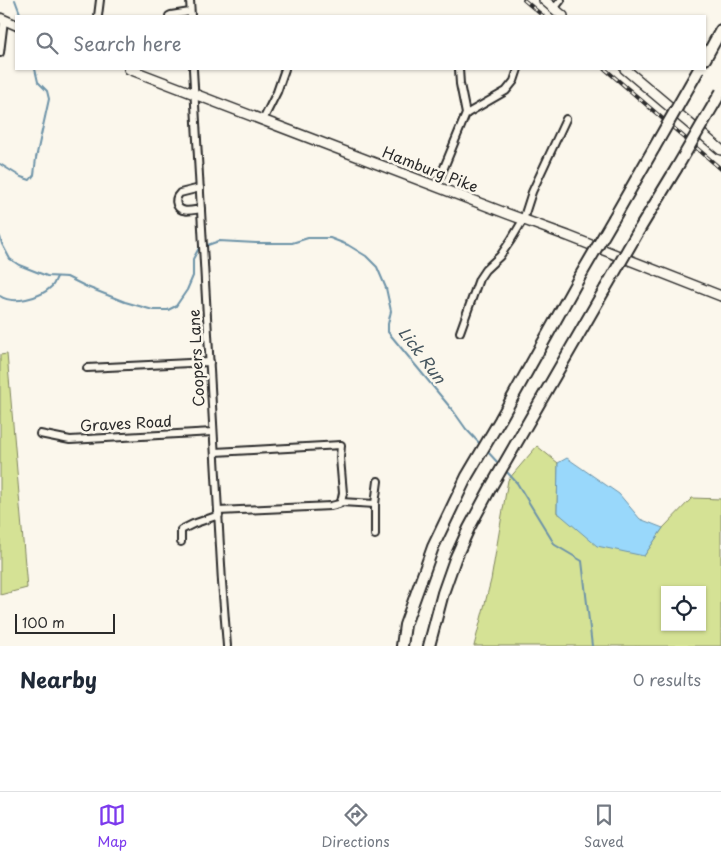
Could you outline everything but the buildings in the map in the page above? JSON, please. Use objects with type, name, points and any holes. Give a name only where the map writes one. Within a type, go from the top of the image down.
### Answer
[{"type":"highway","points":[[706,57],[721,31]]},
{"type":"highway","points":[[402,646],[405,625],[433,547],[467,476],[698,70]]},
{"type":"highway","points":[[429,646],[443,594],[456,559],[491,487],[721,92]]},
{"type":"main road","points":[[544,0],[562,15]]},
{"type":"main road","points":[[2,19],[15,25]]},
{"type":"main road","name":"Hamburg Pike","points":[[136,70],[149,72],[194,94],[721,296]]},
{"type":"main road","points":[[626,70],[721,150]]},
{"type":"street","points":[[98,15],[100,0]]},
{"type":"street","points":[[171,15],[191,14],[190,0]]},
{"type":"street","points":[[554,9],[561,0]]},
{"type":"street","points":[[0,53],[2,19]]},
{"type":"street","name":"Coopers Lane","points":[[193,70],[227,646]]},
{"type":"street","points":[[263,120],[277,92],[285,70]]},
{"type":"street","points":[[436,187],[466,114],[458,70]]},
{"type":"street","points":[[466,114],[506,91],[514,81],[518,70]]},
{"type":"street","points":[[460,332],[480,279],[500,256],[523,220],[532,192],[566,119]]},
{"type":"street","points":[[200,188],[180,193],[177,195],[176,200],[177,206],[181,210],[201,209]]},
{"type":"street","points":[[88,368],[210,362]]},
{"type":"street","name":"Graves Road","points":[[40,434],[70,440],[213,432]]},
{"type":"street","points":[[215,452],[341,445],[342,502]]},
{"type":"street","points":[[375,536],[375,504],[378,481]]},
{"type":"street","points":[[181,542],[181,530],[218,513],[332,506],[342,502],[375,504]]},
{"type":"green space","points":[[7,354],[27,588],[0,595],[0,355]]},
{"type":"green space","points":[[537,446],[558,463],[557,513],[644,556],[663,528],[692,498],[721,499],[721,646],[474,646],[491,580],[508,480]]},
{"type":"water","points":[[567,458],[619,494],[640,519],[663,528],[644,556],[597,546],[557,512],[558,463]]},
{"type":"waterway","name":"Lick Run","points":[[15,0],[21,15]]},
{"type":"waterway","name":"Lick Run","points":[[0,164],[21,177],[30,180],[34,175],[49,99],[47,91],[38,82],[35,70]]},
{"type":"waterway","name":"Lick Run","points":[[0,237],[10,259],[19,265],[47,276],[67,277],[125,302],[153,310],[168,310],[176,306],[187,290],[193,276],[193,259],[201,247]]},
{"type":"waterway","name":"Lick Run","points":[[205,246],[219,241],[292,243],[308,238],[330,238],[348,245],[366,256],[377,267],[386,288],[391,311],[388,332],[466,429],[482,446]]},
{"type":"waterway","points":[[0,296],[12,300],[33,297],[46,291],[52,286],[57,277]]},
{"type":"waterway","name":"Lick Run","points":[[487,451],[499,464]]},
{"type":"waterway","name":"Lick Run","points":[[506,471],[517,483],[555,545],[582,561],[592,646]]},
{"type":"railway","points":[[524,0],[542,15]]},
{"type":"railway","points":[[606,70],[721,169]]}]
